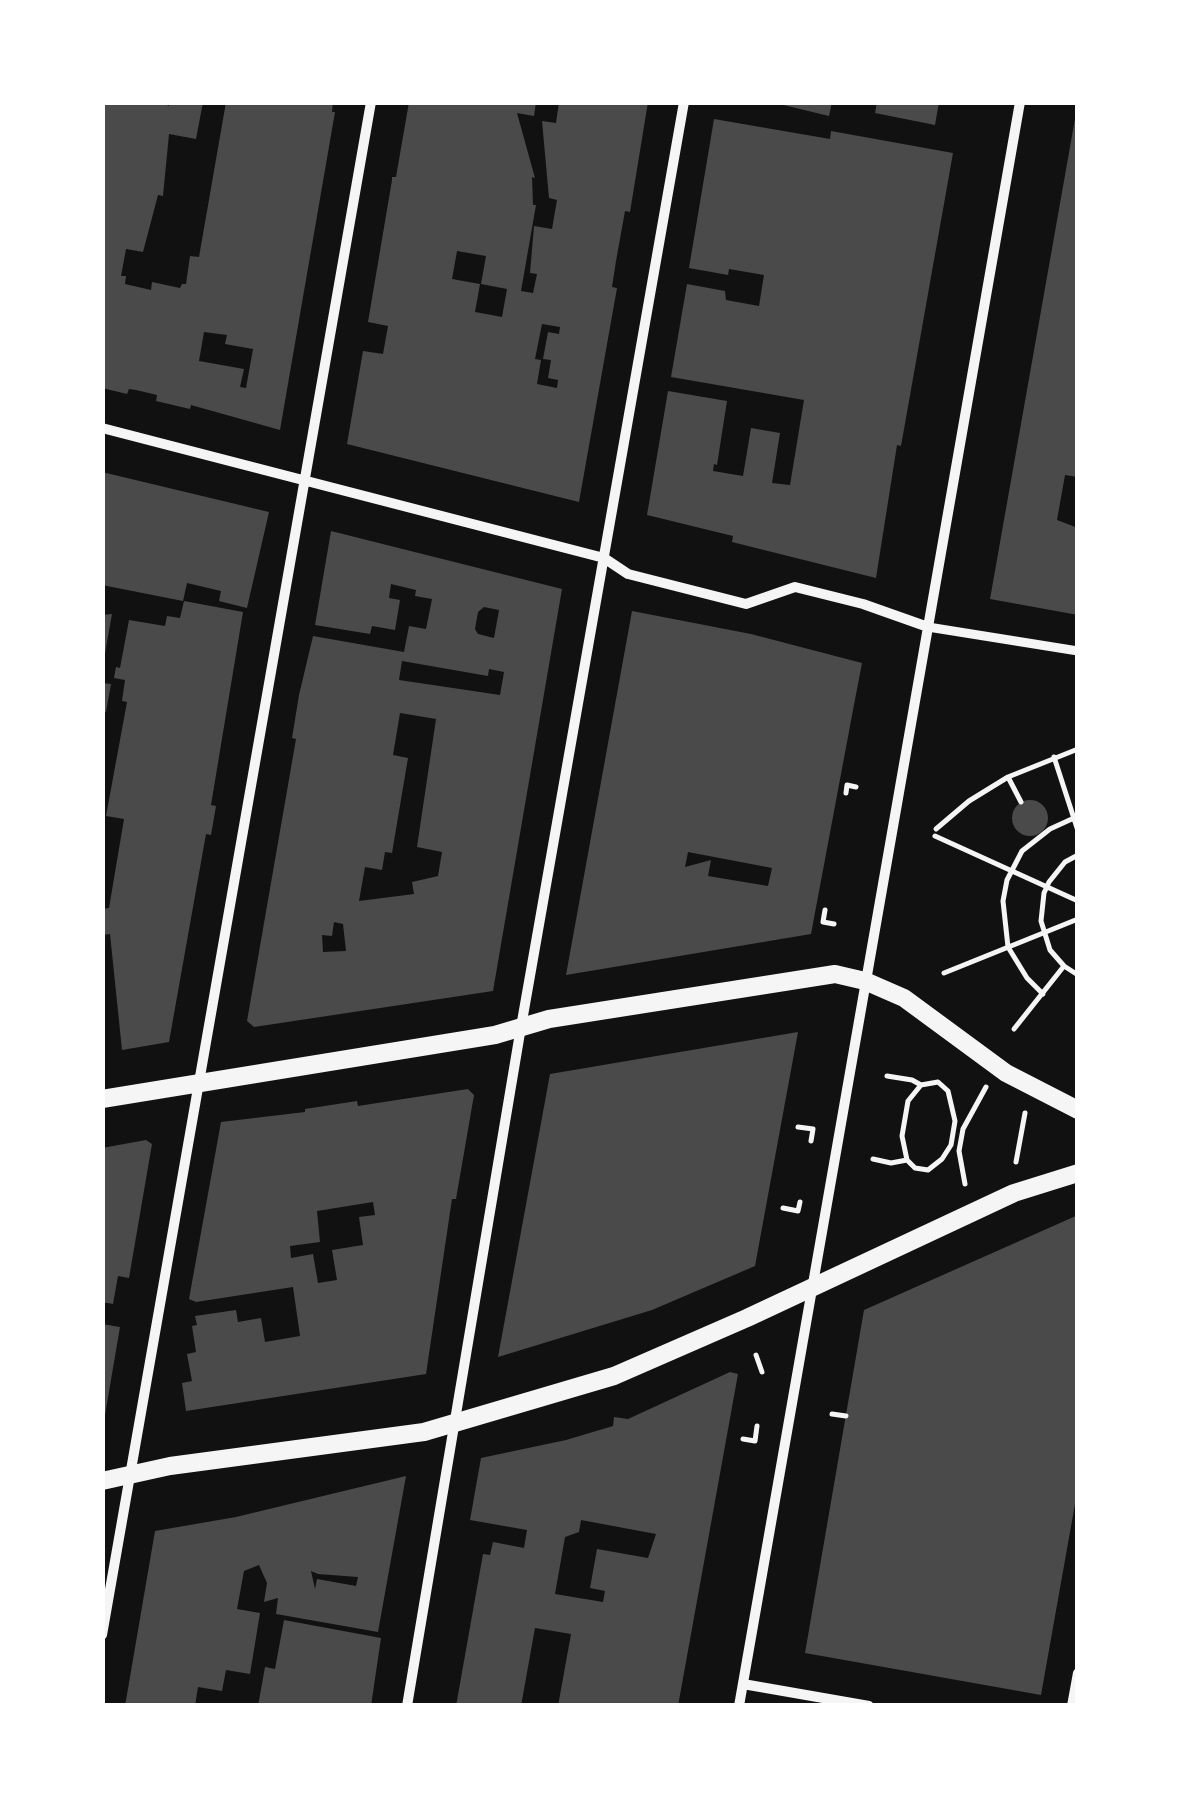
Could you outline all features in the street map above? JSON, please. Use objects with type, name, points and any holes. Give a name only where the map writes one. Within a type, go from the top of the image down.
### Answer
[{"type":"main road","points":[[102,1099],[522,1028],[549,1019],[836,974],[904,998],[1006,1072],[1078,1110]]},
{"type":"main road","points":[[102,1481],[170,1466],[455,1425],[636,1368],[1014,1193],[1058,1176],[1078,1173]]},
{"type":"street","points":[[102,1635],[372,102]]},
{"type":"street","points":[[407,1706],[684,102]]},
{"type":"street","points":[[739,1706],[1020,102]]},
{"type":"street","points":[[102,428],[604,558],[628,574],[746,604],[796,586],[928,627],[1078,650]]},
{"type":"street","points":[[1072,1706],[1078,1672]]},
{"type":"street","points":[[742,1684],[869,1706]]},
{"type":"path","points":[[1078,749],[1008,777],[969,801],[935,832],[1078,900]]},
{"type":"path","points":[[1054,757],[1078,831]]},
{"type":"path","points":[[1008,777],[1021,802]]},
{"type":"path","points":[[846,793],[847,786],[856,786]]},
{"type":"path","points":[[1042,994],[1016,964],[1008,947],[1003,901],[1022,850],[1034,839],[1074,818]]},
{"type":"path","points":[[1078,855],[1056,871],[1042,906],[1043,933],[1050,950],[1078,975]]},
{"type":"path","points":[[826,910],[823,922],[834,924]]},
{"type":"path","points":[[944,973],[1078,919]]},
{"type":"path","points":[[1014,1030],[1064,966]]},
{"type":"path","points":[[887,1076],[921,1085],[938,1082],[948,1091],[966,1184]]},
{"type":"path","points":[[921,1085],[908,1101],[902,1144],[907,1160],[920,1170],[934,1167],[946,1153],[986,1087]]},
{"type":"path","points":[[1016,1162],[1025,1113]]},
{"type":"path","points":[[798,1126],[813,1129],[811,1142]]},
{"type":"path","points":[[874,1160],[907,1160]]},
{"type":"path","points":[[784,1208],[798,1211],[800,1202]]},
{"type":"path","points":[[756,1355],[762,1372]]},
{"type":"path","points":[[832,1414],[846,1416]]},
{"type":"path","points":[[743,1439],[754,1441],[757,1426]]},
{"type":"building","points":[[102,102],[161,102],[169,106],[169,102],[203,102],[196,139],[169,134],[163,196],[158,195],[143,252],[126,249],[121,276],[126,276],[125,284],[151,290],[152,282],[180,288],[186,284],[190,256],[199,257],[226,102],[333,102],[335,112],[280,430],[191,405],[190,409],[156,401],[157,395],[136,390],[129,389],[127,394],[102,388]],"holes":[[[204,332],[227,335],[225,344],[253,349],[246,388],[240,387],[244,369],[199,361]]]},
{"type":"building","points":[[409,102],[536,102],[534,116],[517,113],[535,178],[532,177],[536,205],[521,291],[533,293],[537,274],[530,273],[534,226],[552,229],[557,200],[549,198],[542,121],[556,123],[559,102],[648,102],[630,212],[625,211],[616,261],[612,287],[617,288],[579,502],[347,444],[363,351],[383,354],[388,326],[368,322],[392,177],[396,177]],"holes":[[[457,251],[486,256],[481,284],[507,289],[502,317],[475,312],[480,284],[452,279]],[[542,324],[560,327],[559,334],[548,332],[543,359],[551,360],[548,378],[558,380],[557,388],[537,384],[541,360],[535,359]]]},
{"type":"building","points":[[771,102],[832,102],[829,116]]},
{"type":"building","points":[[877,102],[939,102],[935,125],[875,113]]},
{"type":"building","points":[[1076,113],[1078,477],[1065,475],[1057,520],[1078,528],[1078,615],[990,599]]},
{"type":"building","points":[[714,119],[830,139],[831,131],[953,153],[901,446],[897,445],[876,578],[732,542],[733,536],[647,515],[668,391],[727,401],[713,471],[743,476],[751,428],[780,433],[772,483],[790,485],[804,400],[671,377],[687,284],[725,291],[726,300],[759,306],[764,275],[729,269],[728,275],[689,268]]},
{"type":"building","points":[[102,472],[269,512],[247,608],[219,601],[221,591],[187,583],[183,601],[102,585]]},
{"type":"building","points":[[331,531],[562,589],[493,991],[254,1027],[247,1021],[296,739],[292,738],[299,695],[313,636],[404,652],[409,626],[426,629],[432,599],[415,596],[416,590],[391,584],[389,598],[400,600],[395,630],[372,626],[370,634],[315,625]],"holes":[[[484,607],[499,610],[494,638],[478,634],[478,612]],[[402,661],[488,676],[489,669],[504,672],[500,695],[399,680]],[[400,713],[436,719],[417,847],[442,852],[438,876],[412,882],[414,894],[359,901],[365,867],[382,870],[385,852],[392,853],[408,758],[393,755]],[[334,922],[343,924],[346,951],[323,952],[322,935],[332,936]]]},
{"type":"building","points":[[184,601],[243,612],[211,805],[216,806],[211,835],[206,834],[169,1042],[122,1050],[110,934],[102,935],[102,909],[109,908],[124,819],[106,816],[127,702],[122,701],[125,680],[114,678],[116,667],[120,668],[129,620],[165,626],[167,616],[180,618]]},
{"type":"building","points":[[632,611],[751,634],[862,663],[811,934],[566,975]],"holes":[[[688,852],[772,868],[768,886],[708,876],[711,860],[685,867]]]},
{"type":"building","points":[[112,614],[104,659],[102,615]]},
{"type":"building","points":[[102,683],[111,684],[106,712],[102,711]]},
{"type":"building","points":[[1030,800],[1043,805],[1048,818],[1043,831],[1030,836],[1017,831],[1012,818],[1017,805]]},
{"type":"building","points":[[798,1032],[755,1266],[652,1310],[498,1357],[550,1074]]},
{"type":"building","points":[[468,1089],[474,1095],[456,1199],[452,1199],[426,1374],[186,1411],[182,1383],[192,1381],[187,1354],[196,1352],[192,1326],[197,1325],[195,1316],[236,1310],[238,1322],[261,1318],[265,1342],[300,1336],[293,1287],[196,1302],[189,1299],[221,1122],[357,1101],[358,1106]],"holes":[[[373,1202],[375,1215],[359,1217],[363,1245],[332,1250],[337,1280],[318,1283],[313,1254],[291,1258],[290,1246],[320,1242],[317,1211]]]},
{"type":"building","points":[[146,1140],[152,1144],[129,1278],[118,1276],[113,1304],[102,1302],[102,1148]]},
{"type":"building","points":[[1078,1215],[1078,1487],[1041,1695],[805,1653],[864,1310]]},
{"type":"building","points":[[102,1324],[120,1327],[105,1415],[102,1414]]},
{"type":"building","points":[[730,1372],[738,1374],[678,1706],[558,1706],[571,1634],[535,1628],[521,1706],[456,1706],[483,1554],[490,1555],[493,1542],[524,1548],[527,1530],[470,1520],[481,1458],[613,1426],[614,1417],[628,1419]],"holes":[[[581,1520],[656,1534],[648,1558],[597,1549],[590,1588],[605,1591],[603,1602],[555,1594],[565,1537],[579,1532]]]},
{"type":"building","points":[[406,1476],[378,1632],[276,1614],[278,1598],[264,1602],[267,1583],[259,1565],[244,1571],[237,1609],[260,1613],[250,1674],[226,1670],[222,1691],[198,1687],[195,1706],[125,1706],[155,1531],[236,1517]],"holes":[[[311,1571],[358,1577],[356,1586],[317,1579],[315,1589]]]},
{"type":"building","points":[[284,1620],[381,1638],[371,1706],[258,1706],[265,1667],[275,1669]]}]
